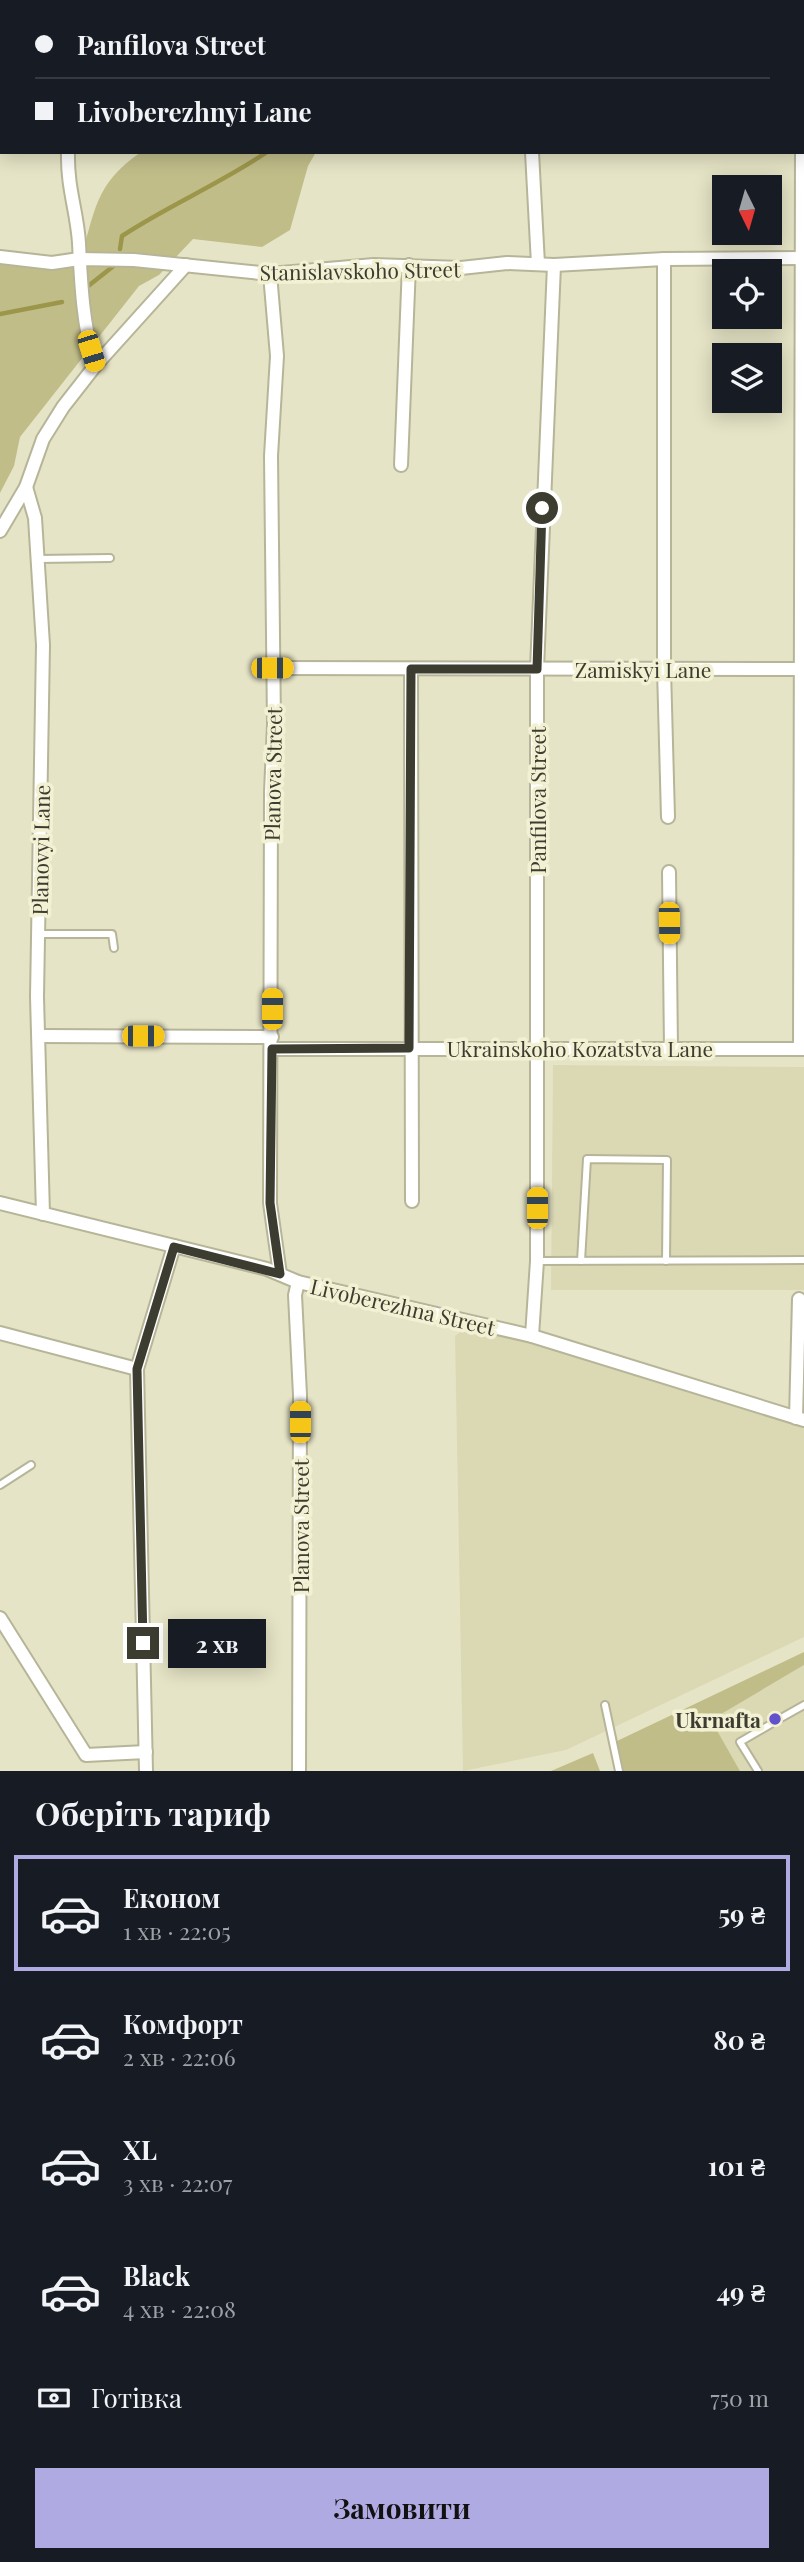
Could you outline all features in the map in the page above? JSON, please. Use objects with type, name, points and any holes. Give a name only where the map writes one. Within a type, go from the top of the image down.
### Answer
[{"type":"street","points":[[68,154],[68,186],[79,242],[82,304],[95,366]]},
{"type":"street","points":[[532,154],[538,264]]},
{"type":"street","points":[[802,154],[802,1049]]},
{"type":"street","name":"Stanislavskoho Street","points":[[0,257],[52,263],[79,260],[186,265],[270,274],[357,265],[461,268],[507,263],[554,265],[664,258],[803,258]]},
{"type":"street","points":[[664,258],[664,669],[668,817]]},
{"type":"street","points":[[0,531],[26,487],[52,422],[95,366],[186,265]]},
{"type":"street","points":[[401,465],[409,265]]},
{"type":"street","name":"Panfilova Street","points":[[532,1336],[537,1261],[537,669],[554,265]]},
{"type":"street","name":"Planova Street","points":[[270,274],[277,356],[271,456],[270,1203],[280,1274]]},
{"type":"street","name":"Planovyi Lane","points":[[26,487],[35,518],[43,645],[37,997],[43,1214]]},
{"type":"street","name":"Zamiskyi Lane","points":[[272,668],[803,669]]},
{"type":"street","points":[[411,669],[409,1048],[412,1201]]},
{"type":"street","points":[[668,872],[671,1049]]},
{"type":"street","name":"Ukrainskoho Kozatstva Lane","points":[[40,1036],[409,1048],[802,1049]]},
{"type":"street","name":"Livoberezhna Street","points":[[0,1203],[280,1274],[298,1282],[532,1336],[800,1419]]},
{"type":"street","points":[[146,1771],[137,1369],[174,1247]]},
{"type":"street","name":"Planova Street","points":[[298,1282],[295,1295],[300,1395],[299,1771]]},
{"type":"street","points":[[799,1299],[800,1419]]},
{"type":"street","points":[[0,1333],[137,1369]]},
{"type":"street","points":[[0,1618],[86,1755],[146,1752]]},
{"type":"lane","points":[[38,559],[110,558]]},
{"type":"lane","points":[[38,934],[112,934],[114,948]]},
{"type":"lane","points":[[581,1261],[587,1159],[667,1160],[666,1261]]},
{"type":"lane","points":[[537,1261],[804,1260]]},
{"type":"lane","points":[[0,1485],[31,1465]]},
{"type":"lane","points":[[781,1718],[804,1704]]},
{"type":"lane","points":[[605,1705],[619,1771]]},
{"type":"lane","points":[[758,1771],[740,1742],[771,1724]]},
{"type":"shaded area","points":[[138,154],[315,154],[308,166],[290,230],[262,247],[193,239],[159,275],[139,286],[20,437],[14,466],[0,493],[0,258],[66,265],[82,255],[100,197],[126,163]]},
{"type":"shaded area","points":[[553,1065],[804,1067],[804,1290],[551,1290]]},
{"type":"shaded area","points":[[469,1325],[804,1424],[804,1637],[566,1750],[463,1771],[455,1336]]},
{"type":"shaded area","points":[[804,1652],[804,1665],[711,1720],[740,1771],[621,1771],[617,1741]]},
{"type":"shaded area","points":[[804,1665],[804,1771],[740,1771],[710,1720]]},
{"type":"shaded area","points":[[593,1753],[600,1771],[551,1771]]},
{"type":"waterway","points":[[120,249],[122,236],[264,154]]},
{"type":"waterway","points":[[87,287],[116,264]]},
{"type":"waterway","points":[[0,314],[62,302]]},
{"type":"place","name":"Ukrnafta","points":[[775,1719]]},
{"type":"route","points":[[143,1643],[137,1369],[174,1247],[280,1274],[270,1203],[272,1049],[409,1048],[411,669],[537,669],[542,508]]}]
